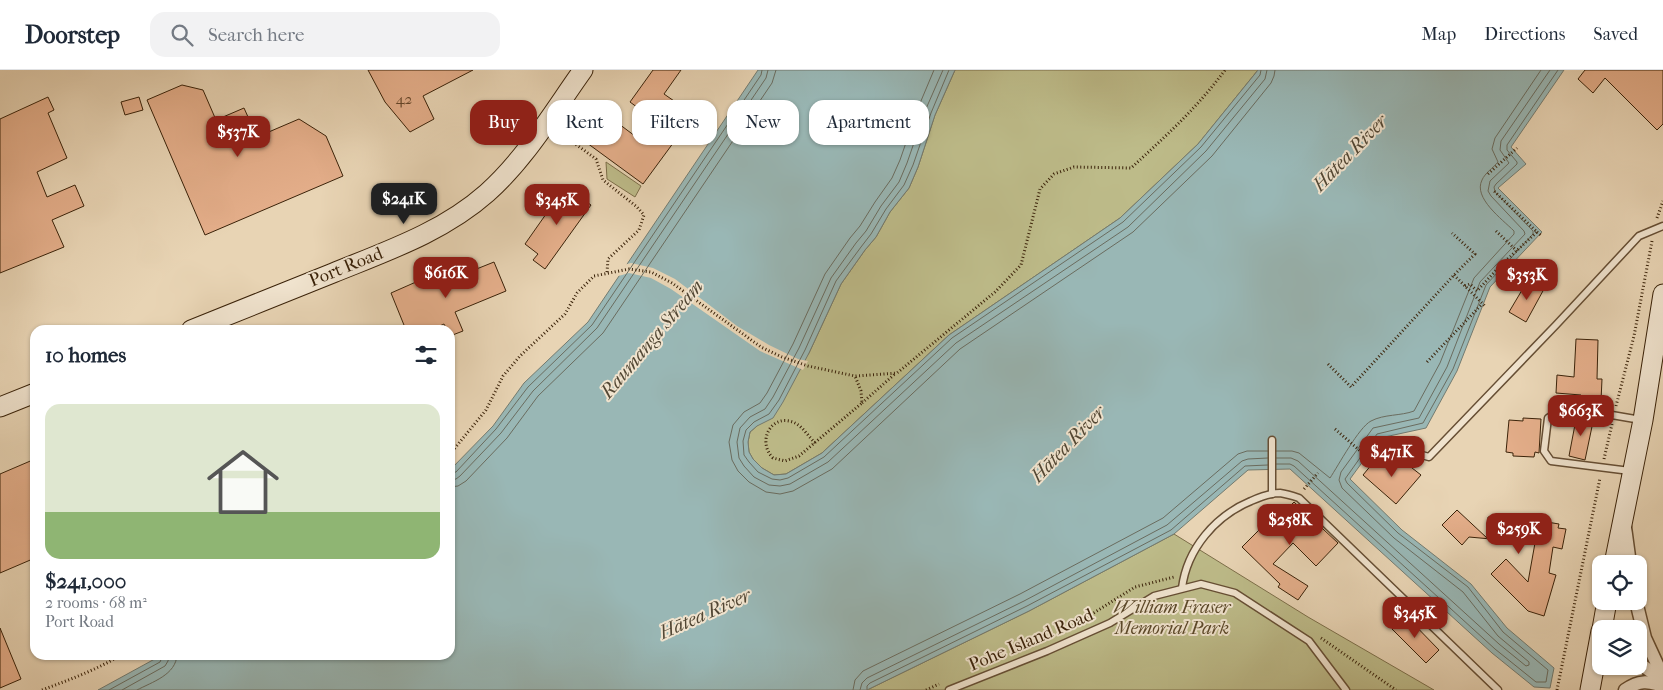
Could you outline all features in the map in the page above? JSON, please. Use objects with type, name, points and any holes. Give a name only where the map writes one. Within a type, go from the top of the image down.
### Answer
[{"type":"main road","name":"Port Road","points":[[204,325],[388,251],[447,222],[468,208],[506,174],[523,155],[583,70]]},
{"type":"main road","points":[[1616,555],[1643,420],[1663,294]]},
{"type":"main road","points":[[0,407],[30,395]]},
{"type":"main road","points":[[1590,690],[1593,675]]},
{"type":"street","points":[[1623,517],[1629,555]]},
{"type":"street","points":[[1638,610],[1645,638],[1663,677]]},
{"type":"street","points":[[1647,668],[1663,682]]},
{"type":"street","points":[[1625,690],[1637,683],[1663,686]]},
{"type":"lane","points":[[1379,453],[1407,451],[1429,457],[1550,332],[1639,236],[1663,226]]},
{"type":"lane","points":[[1633,472],[1551,461],[1544,451],[1548,418],[1565,407],[1643,420]]},
{"type":"lane","points":[[1272,440],[1272,494]]},
{"type":"lane","points":[[1182,588],[1184,576],[1194,551],[1216,522],[1239,506],[1263,495],[1281,493],[1299,498],[1498,690]]},
{"type":"lane","name":"Pohe Island Road","points":[[949,690],[1047,651],[1110,623],[1154,596],[1201,584],[1235,593],[1309,641],[1346,690]]},
{"type":"path","points":[[815,443],[794,422],[782,421],[776,422],[771,427],[765,440],[769,454],[773,458],[785,461],[799,456],[815,443],[897,373],[995,292],[1021,266],[1040,189],[1054,174],[1074,166],[1131,168],[1210,91],[1225,70]]},
{"type":"path","points":[[546,123],[596,159],[602,180],[637,207],[644,215],[639,230],[608,259],[607,273]]},
{"type":"path","points":[[1488,174],[1517,148]]},
{"type":"path","points":[[1494,191],[1542,236]]},
{"type":"path","points":[[1557,690],[1602,468],[1634,336],[1654,230],[1663,201]]},
{"type":"path","points":[[1496,231],[1517,251]]},
{"type":"path","points":[[1465,286],[1470,284],[1477,291],[1536,232]]},
{"type":"path","points":[[1328,364],[1351,387],[1475,254],[1452,233]]},
{"type":"path","points":[[455,448],[486,410],[503,376],[520,356],[565,314],[576,293],[594,276],[630,269],[651,272],[672,284],[761,347],[782,358],[831,372],[855,376],[897,373]]},
{"type":"path","points":[[1427,362],[1483,305],[1454,275]]},
{"type":"path","points":[[855,376],[861,391],[862,403]]},
{"type":"path","points":[[1335,428],[1366,456]]},
{"type":"path","points":[[1302,491],[1318,473]]},
{"type":"path","points":[[1071,627],[1135,587],[1184,576]]},
{"type":"path","points":[[1315,634],[1396,690]]},
{"type":"path","points":[[42,690],[80,676],[112,660]]},
{"type":"path","points":[[926,690],[944,683]]},
{"type":"green space","points":[[955,70],[1258,70],[1198,144],[1120,218],[949,335],[822,453],[786,474],[774,475],[762,468],[749,452],[750,432],[757,426],[809,353],[841,284],[876,237],[890,212],[909,188],[925,145],[929,145],[929,133]]},
{"type":"green space","points":[[606,162],[641,186],[635,197],[607,179]]},
{"type":"green space","name":"William Fraser Memorial Park","points":[[1174,534],[1308,617],[1434,690],[867,690],[1029,611]]},
{"type":"water","points":[[758,70],[955,70],[929,133],[929,100],[809,100],[809,145],[925,145],[909,188],[890,212],[876,237],[841,284],[809,353],[783,402],[773,418],[750,432],[749,452],[762,468],[774,475],[786,474],[822,453],[949,335],[1120,218],[1198,144],[1258,70],[1564,70],[1511,147],[1526,164],[1498,188],[1542,232],[1490,287],[1457,371],[1426,428],[1380,438],[1350,479],[1402,530],[1471,584],[1507,628],[1554,668],[1550,688],[1534,687],[1492,653],[1290,469],[1248,470],[1174,534],[1029,611],[867,690],[98,690],[153,660],[455,660],[455,465],[493,426],[524,383],[588,322],[707,145],[717,145],[717,131],[727,116],[727,145],[799,145],[799,100],[738,100]]},
{"type":"pier","points":[[631,263],[653,268],[675,279],[737,326],[769,345],[798,359],[808,361],[803,370],[760,351],[671,289],[651,278],[629,273],[615,277],[623,265]]},
{"type":"building","points":[[368,70],[473,70],[423,96],[434,119],[410,132],[385,102]]},
{"type":"building","points":[[653,70],[681,70],[664,94],[673,100],[632,100],[632,103],[630,102]]},
{"type":"building","points":[[1585,70],[1663,70],[1663,124],[1657,130],[1605,78],[1593,93],[1578,79]]},
{"type":"building","points":[[182,85],[203,90],[216,120],[244,108],[257,137],[299,119],[326,136],[343,176],[205,235],[147,100]]},
{"type":"building","points":[[48,97],[54,110],[48,113],[67,158],[37,172],[47,197],[75,185],[84,206],[52,220],[64,247],[0,273],[0,119]]},
{"type":"building","points":[[139,97],[143,110],[125,115],[121,102]]},
{"type":"building","points":[[622,126],[632,134],[632,145],[672,145],[643,184],[590,145],[622,145]]},
{"type":"building","points":[[565,187],[591,205],[545,269],[533,260],[538,254],[525,244]]},
{"type":"building","points":[[494,262],[506,291],[455,312],[463,331],[455,334],[455,325],[404,325],[391,293],[425,278],[429,288]]},
{"type":"building","points":[[1528,280],[1544,289],[1526,322],[1509,312]]},
{"type":"building","points":[[1576,339],[1598,340],[1597,379],[1602,379],[1601,401],[1597,400],[1596,407],[1579,404],[1581,395],[1556,393],[1557,375],[1574,377]]},
{"type":"building","points":[[1577,414],[1594,417],[1585,460],[1569,456]]},
{"type":"building","points":[[1523,418],[1541,419],[1539,453],[1535,452],[1534,457],[1513,456],[1513,453],[1506,452],[1509,420],[1523,421]]},
{"type":"building","points":[[1398,457],[1421,475],[1396,504],[1363,475],[1377,458],[1381,458],[1391,466]]},
{"type":"building","points":[[30,461],[30,560],[0,573],[0,474]]},
{"type":"building","points":[[1294,502],[1338,543],[1316,566],[1293,543],[1273,564],[1308,586],[1298,600],[1278,587],[1280,584],[1242,547],[1262,527],[1266,531]]},
{"type":"building","points":[[1457,510],[1487,538],[1488,517],[1535,520],[1559,524],[1558,528],[1566,529],[1562,549],[1553,547],[1549,573],[1556,575],[1544,616],[1528,611],[1491,574],[1506,559],[1528,582],[1535,543],[1469,537],[1462,545],[1442,525]]},
{"type":"building","points":[[1405,615],[1439,650],[1426,663],[1392,629]]},
{"type":"building","points":[[0,628],[21,679],[0,688]]},
{"type":"water label","name":"Hātea River","points":[[1350,153]]},
{"type":"water label","name":"Raumanga Stream","points":[[652,339]]},
{"type":"water label","name":"Hātea River","points":[[1068,444]]},
{"type":"water label","name":"Hātea River","points":[[705,614]]}]
